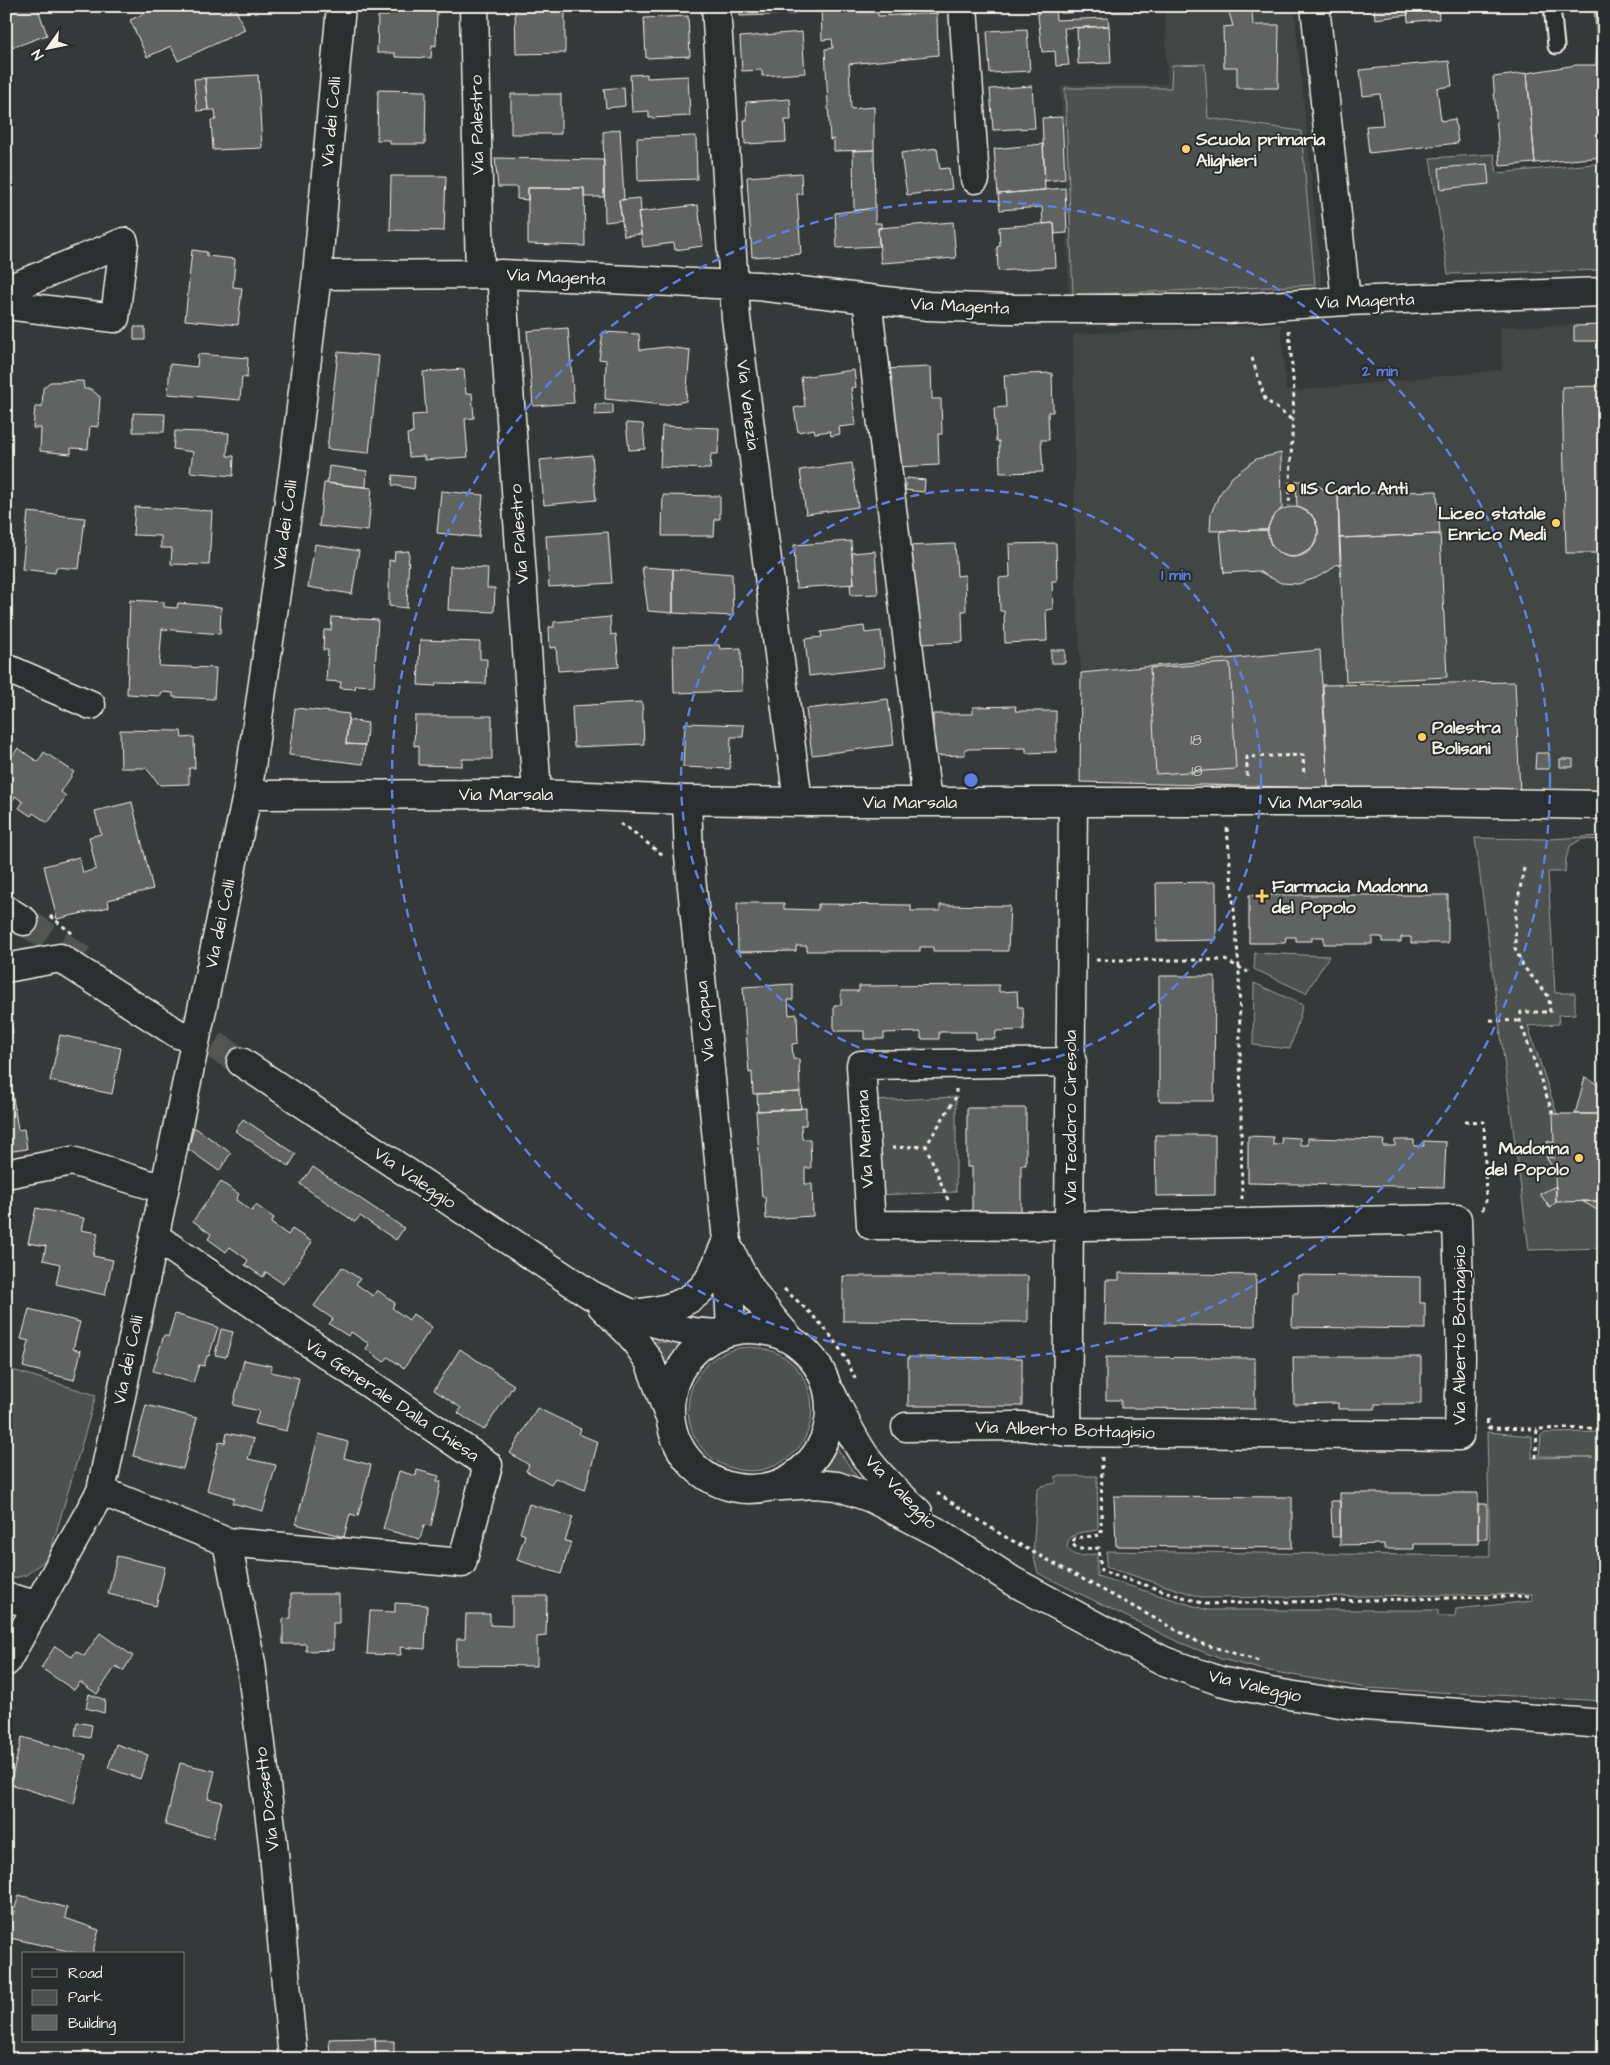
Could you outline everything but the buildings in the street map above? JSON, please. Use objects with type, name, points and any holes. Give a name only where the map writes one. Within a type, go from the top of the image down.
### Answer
[{"type":"street","name":"Via dei Colli","points":[[6,1662],[101,1491],[247,795],[294,466],[317,275],[341,6]]},
{"type":"street","name":"Via Palestro","points":[[474,6],[490,274],[537,794]]},
{"type":"street","name":"Via Venezia","points":[[716,6],[734,286],[798,802]]},
{"type":"street","points":[[963,6],[975,179]]},
{"type":"street","points":[[1315,6],[1346,301]]},
{"type":"street","points":[[6,290],[124,242],[115,318],[6,306]]},
{"type":"street","name":"Via Magenta","points":[[317,275],[490,274],[758,286],[928,306],[1006,310],[1228,309],[1346,301],[1604,292]]},
{"type":"street","points":[[867,299],[927,802]]},
{"type":"street","points":[[6,668],[91,705]]},
{"type":"street","name":"Via Marsala","points":[[247,795],[537,794],[798,802],[1306,801],[1604,806]]},
{"type":"street","name":"Via Capua","points":[[687,800],[689,856],[727,1241],[726,1332]]},
{"type":"street","name":"Via Teodoro Ciresola","points":[[1067,1432],[1072,1062],[1070,960],[1072,802]]},
{"type":"street","points":[[6,968],[60,958],[178,1034],[196,1038]]},
{"type":"street","name":"Via Valeggio","points":[[241,1062],[591,1295],[631,1314],[681,1330],[726,1332]]},
{"type":"street","name":"Via Mentana","points":[[1070,1226],[956,1227],[870,1225],[861,1065],[1072,1062]]},
{"type":"street","points":[[6,1174],[72,1161],[164,1189]]},
{"type":"street","name":"Via Alberto Bottagisio","points":[[906,1427],[1022,1426],[1067,1432],[1459,1436],[1461,1357],[1457,1219],[1070,1226]]},
{"type":"street","name":"Via Generale Dalla Chiesa","points":[[101,1491],[227,1542],[462,1563],[488,1465],[154,1236]]},
{"type":"street","points":[[631,1314],[653,1312],[681,1304],[696,1294],[709,1280],[727,1241]]},
{"type":"street","name":"Via Capua","points":[[727,1241],[740,1273],[763,1309],[788,1338]]},
{"type":"street","name":"Via Valeggio","points":[[591,1295],[631,1335],[649,1361],[670,1421]]},
{"type":"street","points":[[750,1329],[770,1332],[788,1338],[811,1357],[820,1370],[829,1393],[830,1418],[823,1442],[810,1463],[790,1478],[767,1487],[741,1489],[716,1482],[694,1467],[679,1446],[670,1421],[670,1399],[676,1379],[686,1360],[702,1345],[726,1332],[750,1329]]},
{"type":"street","name":"Via Valeggio","points":[[820,1370],[853,1437],[867,1460],[892,1488],[941,1534]]},
{"type":"street","name":"Via Valeggio","points":[[767,1487],[815,1484],[837,1486],[871,1498],[941,1534],[1012,1580],[1105,1631],[1164,1661],[1220,1681],[1270,1692],[1352,1705],[1604,1724]]},
{"type":"street","name":"Via Dossetto","points":[[227,1542],[251,1663],[273,1843],[293,2059]]},
{"type":"street","points":[[6,1597],[37,1604]]},
{"type":"lane","points":[[1552,6],[1556,46]]},
{"type":"path","points":[[1286,305],[1294,390],[1289,506]]},
{"type":"path","points":[[1252,358],[1265,399],[1292,420]]},
{"type":"path","points":[[1237,776],[1247,776],[1247,757],[1303,755],[1306,801]]},
{"type":"path","points":[[1226,820],[1239,968],[1242,1224]]},
{"type":"path","points":[[619,823],[627,827],[651,848],[669,858],[689,856]]},
{"type":"path","points":[[1524,868],[1516,910],[1515,948],[1523,966],[1549,997],[1550,1012],[1521,1012],[1520,1021],[1552,1114]]},
{"type":"path","points":[[1070,960],[1225,960],[1248,972]]},
{"type":"path","points":[[1490,1020],[1520,1021]]},
{"type":"path","points":[[926,1146],[956,1097],[956,1064]]},
{"type":"path","points":[[866,1148],[926,1146]]},
{"type":"path","points":[[926,1146],[946,1192],[956,1227]]},
{"type":"path","points":[[1487,1410],[1488,1428],[1604,1428]]},
{"type":"path","points":[[1536,1429],[1536,1458]]},
{"type":"path","points":[[1103,1432],[1101,1535],[1075,1538],[1072,1543],[1077,1550],[1098,1548],[1101,1571],[1205,1604],[1532,1596]]},
{"type":"shaded area","name":"Scuola primaria Alighieri","points":[[1061,6],[1294,6],[1322,286],[1317,290],[1069,299],[1061,85],[1167,84],[1165,10],[1061,13]]},
{"type":"shaded area","name":"IIS Carlo Anti","points":[[1281,324],[1286,390],[1294,391],[1502,370],[1500,327],[1604,324],[1604,796],[1328,788],[1320,650],[1081,673],[1076,585],[1073,334]]},
{"type":"green space","name":"Scuola primaria Alighieri","points":[[1205,64],[1208,118],[1301,131],[1315,285],[1073,295],[1065,88],[1171,88],[1172,65]]},
{"type":"green space","points":[[1494,154],[1497,173],[1604,163],[1604,270],[1448,274],[1430,158]]},
{"type":"green space","points":[[1604,836],[1604,840],[1582,839],[1570,846],[1565,872],[1548,872],[1555,993],[1575,993],[1575,1014],[1558,1015],[1559,1024],[1528,1026],[1557,1114],[1604,1119],[1604,1248],[1529,1250],[1475,838],[1548,839]]},
{"type":"green space","points":[[1255,953],[1329,956],[1306,993],[1254,969]]},
{"type":"green space","points":[[1254,983],[1303,1005],[1290,1049],[1253,1045]]},
{"type":"green space","points":[[956,1097],[956,1192],[876,1195],[873,1101]]},
{"type":"green space","points":[[648,1341],[685,1344],[667,1371]]},
{"type":"green space","points":[[750,1347],[774,1351],[794,1365],[808,1385],[812,1409],[808,1433],[794,1453],[774,1467],[750,1471],[726,1467],[706,1453],[692,1433],[688,1409],[692,1385],[706,1365],[726,1351]]},
{"type":"green space","points":[[16,1371],[96,1395],[49,1557],[26,1575],[6,1580],[6,1372]]},
{"type":"green space","points":[[1487,1432],[1532,1436],[1532,1458],[1593,1457],[1539,1456],[1541,1435],[1546,1433],[1604,1432],[1604,1701],[1366,1688],[1264,1670],[1221,1659],[1176,1641],[1038,1573],[1033,1554],[1037,1490],[1042,1486],[1056,1483],[1056,1476],[1097,1476],[1098,1530],[1078,1533],[1069,1538],[1067,1547],[1070,1551],[1080,1556],[1097,1554],[1097,1576],[1207,1610],[1438,1610],[1438,1616],[1455,1616],[1456,1609],[1532,1601],[1532,1594],[1204,1598],[1106,1567],[1107,1551],[1490,1556]]},
{"type":"green space","points":[[835,1445],[857,1477],[821,1472]]},
{"type":"tunnel","points":[[24,921],[92,966]]},
{"type":"tunnel","points":[[179,1022],[241,1062]]},
{"type":"place","name":"Scuola primaria Alighieri","points":[[1186,149]]},
{"type":"place","name":"IIS Carlo Anti","points":[[1291,488]]},
{"type":"place","name":"Liceo statale Enrico Medi","points":[[1556,523]]},
{"type":"place","name":"Palestra Bolisani","points":[[1422,737]]},
{"type":"place","name":"Farmacia Madonna del Popolo","points":[[1262,896]]},
{"type":"place","name":"Madonna del Popolo","points":[[1579,1158]]}]
